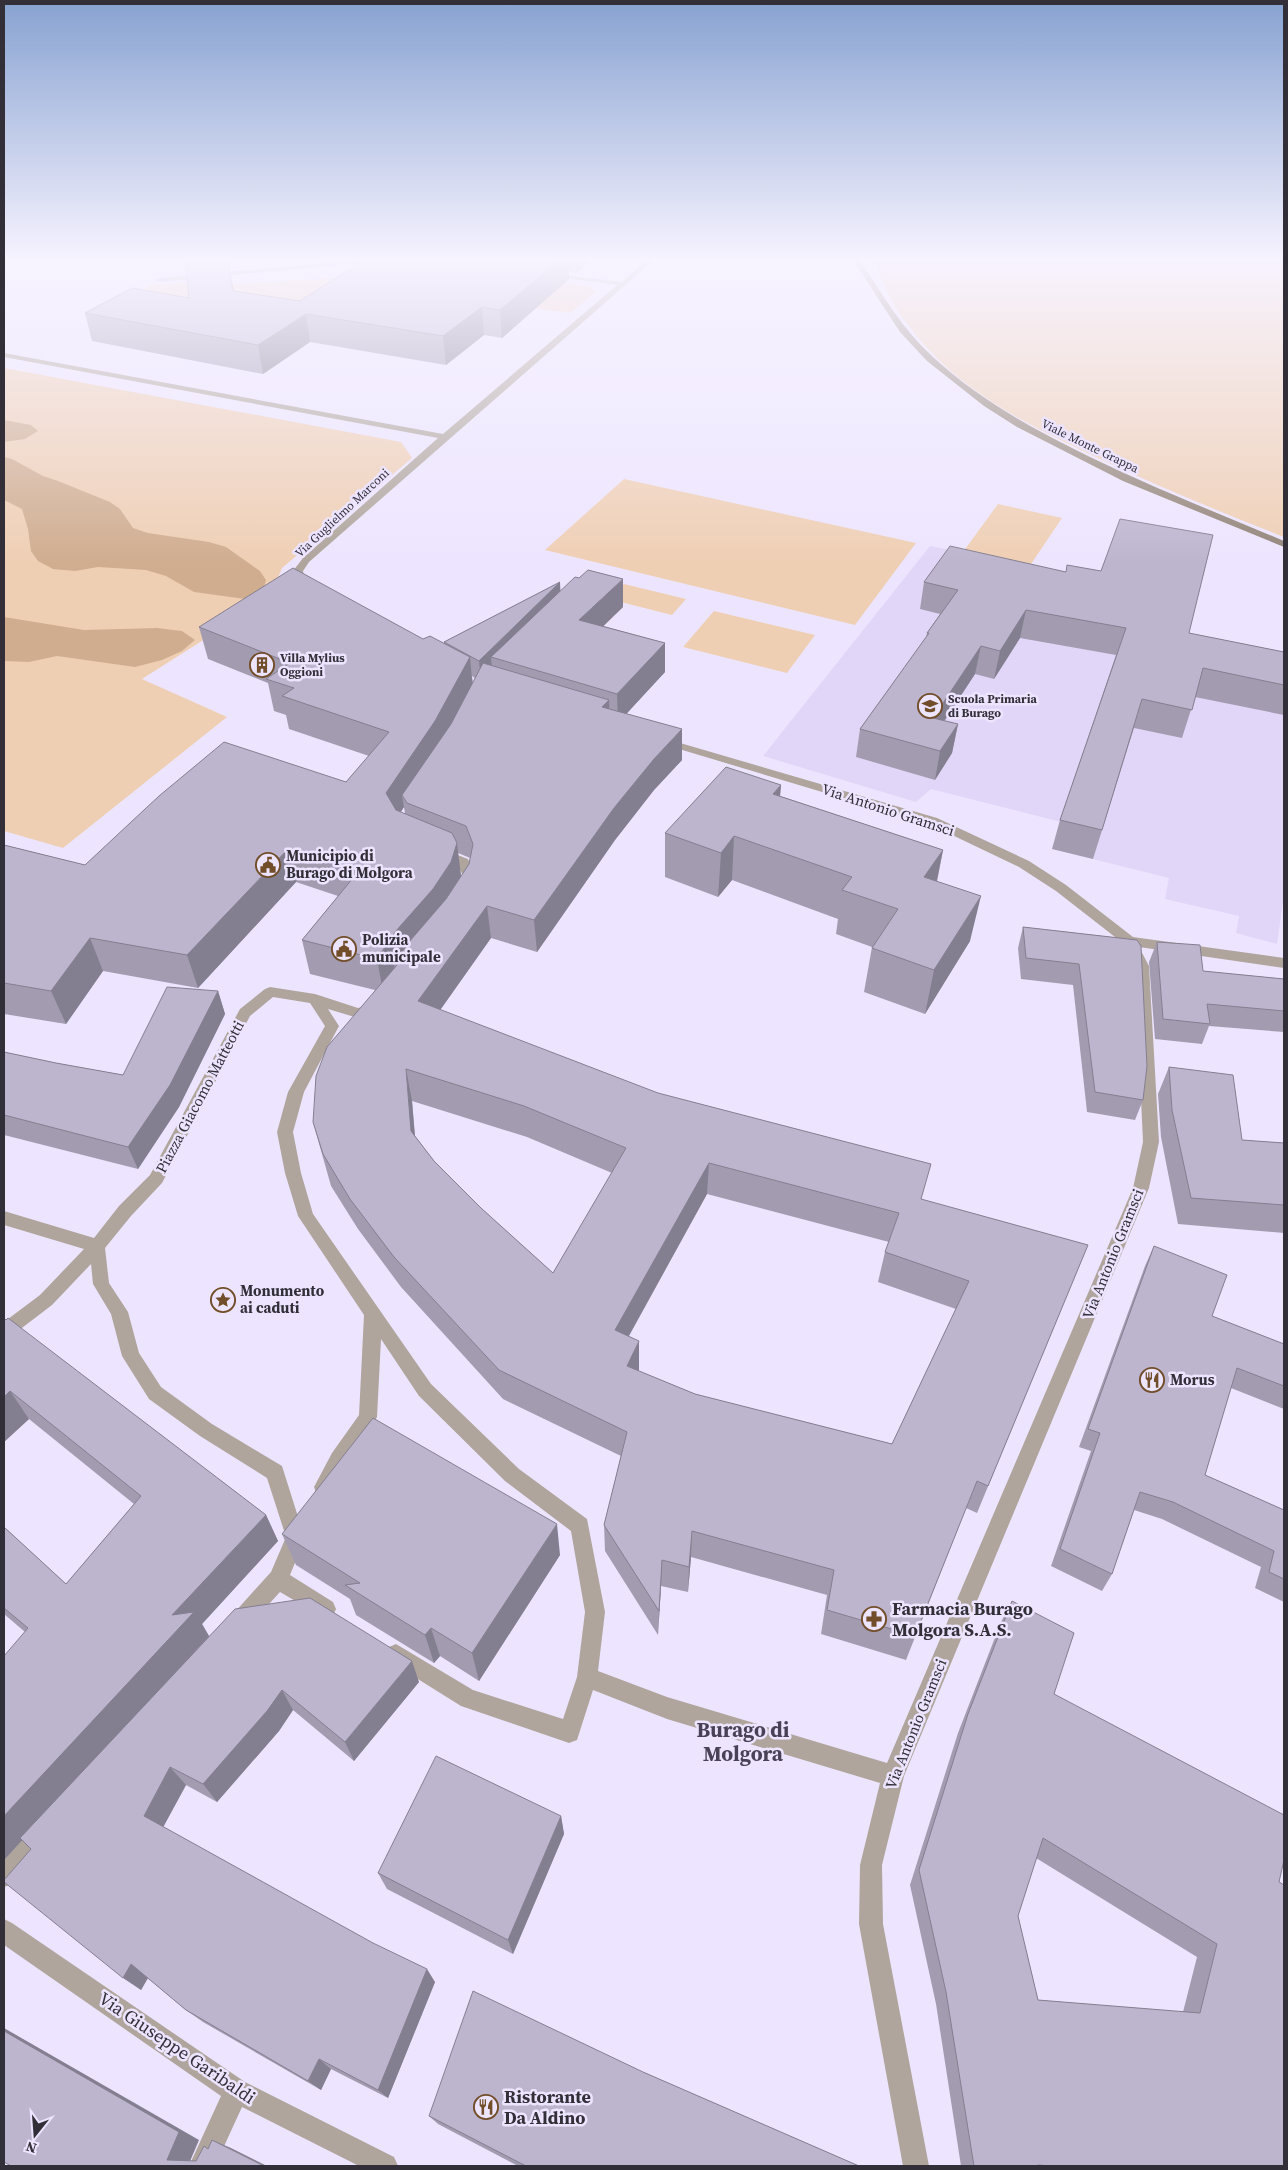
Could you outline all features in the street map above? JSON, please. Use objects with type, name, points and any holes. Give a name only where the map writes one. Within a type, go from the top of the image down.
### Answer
[{"type":"street","points":[[38,361],[445,436]]},
{"type":"street","name":"Via Guglielmo Marconi","points":[[310,593],[300,582],[298,572],[306,560],[445,436],[533,361]]},
{"type":"street","name":"Viale Monte Grappa","points":[[933,361],[987,404],[1028,429],[1126,480],[1284,544]]},
{"type":"street","name":"Via Antonio Gramsci","points":[[655,739],[933,821],[1024,864],[1061,888],[1129,941],[1142,966],[1150,1095],[1150,1142],[1141,1188],[893,1776],[872,1866],[871,1924],[916,2166]]},
{"type":"street","points":[[431,848],[463,862],[469,876],[464,896]]},
{"type":"street","points":[[1129,941],[1284,963]]},
{"type":"street","name":"Piazza Giacomo Matteotti","points":[[4,1332],[46,1300],[97,1246],[124,1211],[156,1180],[245,1013],[270,992],[315,999],[358,1013],[383,1007],[388,1000]]},
{"type":"street","points":[[315,999],[332,1026],[296,1092],[285,1132],[293,1173],[306,1216],[425,1390],[512,1475],[580,1526],[595,1612],[587,1677],[569,1732],[468,1699],[377,1642]]},
{"type":"street","points":[[4,1218],[97,1246],[100,1284],[119,1312],[131,1356],[155,1393],[206,1430],[275,1472],[300,1528],[278,1579],[230,1632]]},
{"type":"street","points":[[314,1502],[338,1459],[368,1417],[373,1315]]},
{"type":"street","points":[[278,1579],[344,1621]]},
{"type":"street","points":[[587,1677],[667,1708],[893,1776]]},
{"type":"street","points":[[4,1876],[57,1818]]},
{"type":"street","name":"Via Giuseppe Garibaldi","points":[[4,1931],[236,2091],[385,2166]]},
{"type":"street","points":[[202,2166],[236,2091]]},
{"type":"shaded area","points":[[940,361],[1284,361],[1284,537],[1147,480],[1044,432],[1005,410],[969,386]]},
{"type":"shaded area","points":[[4,368],[401,442],[412,458],[282,568],[278,578],[282,590],[142,679],[227,717],[63,848],[4,831]]},
{"type":"shaded area","points":[[4,420],[31,425],[38,431],[25,439],[4,442]]},
{"type":"shaded area","points":[[4,457],[12,459],[43,476],[110,502],[120,509],[133,528],[148,533],[209,542],[226,547],[260,571],[266,580],[263,591],[245,599],[194,592],[166,576],[146,570],[98,567],[75,571],[53,569],[38,561],[31,551],[28,529],[22,509],[4,500]]},
{"type":"shaded area","points":[[624,479],[916,543],[855,625],[545,550]]},
{"type":"shaded area","points":[[998,504],[1062,518],[1029,567],[963,552]]},
{"type":"shaded area","points":[[930,546],[1064,572],[1284,682],[1284,894],[1277,944],[1236,933],[1239,916],[1165,899],[1169,878],[1052,849],[1061,822],[931,789],[916,802],[763,756]]},
{"type":"shaded area","points":[[624,584],[686,599],[672,615],[609,599]]},
{"type":"shaded area","points":[[714,611],[815,635],[787,673],[683,647]]},
{"type":"shaded area","points":[[4,617],[84,630],[157,628],[182,631],[195,640],[182,651],[162,660],[135,667],[57,656],[29,662],[4,661]]},
{"type":"building","points":[[1120,519],[1213,535],[1189,633],[1284,652],[1284,685],[1203,668],[1192,710],[1142,699],[1102,830],[1060,820],[1126,628],[1026,610],[1000,651],[981,646],[933,718],[958,724],[940,751],[860,729],[958,590],[924,582],[950,546],[1066,572],[1067,565],[1101,571]]},
{"type":"building","points":[[293,568],[423,639],[430,636],[470,657],[435,721],[386,793],[396,810],[452,833],[457,843],[451,862],[433,889],[395,932],[377,959],[302,940],[358,872],[288,849],[187,955],[90,938],[51,991],[4,983],[4,845],[85,865],[159,796],[224,742],[346,782],[389,732],[282,696],[294,688],[266,679],[290,663],[199,627]]},
{"type":"building","points":[[588,570],[623,579],[579,620],[665,643],[617,694],[491,657],[575,577],[579,578]]},
{"type":"building","points":[[560,582],[479,661],[444,642]]},
{"type":"building","points":[[483,663],[609,700],[602,707],[682,729],[654,759],[614,808],[534,920],[487,906],[418,1001],[658,1093],[931,1164],[921,1199],[1088,1245],[988,1486],[977,1481],[915,1636],[827,1610],[834,1570],[692,1531],[689,1567],[662,1560],[659,1611],[604,1525],[627,1432],[499,1370],[394,1257],[350,1199],[323,1154],[313,1122],[316,1076],[327,1047],[397,965],[394,964],[409,942],[446,899],[469,864],[473,844],[466,826],[407,803],[402,795],[451,724]],"holes":[[[406,1069],[524,1106],[626,1148],[553,1273],[481,1208],[434,1161],[411,1131]],[[709,1163],[899,1213],[885,1252],[969,1281],[892,1444],[695,1394],[627,1366],[639,1341],[615,1330]]]},
{"type":"building","points":[[726,767],[781,785],[773,794],[943,850],[924,877],[981,896],[934,970],[872,948],[898,909],[842,890],[852,877],[734,836],[721,853],[665,833]]},
{"type":"building","points":[[1023,927],[1137,940],[1141,946],[1147,1066],[1143,1100],[1095,1092],[1079,964],[1026,958]]},
{"type":"building","points":[[1157,942],[1200,945],[1203,971],[1284,979],[1284,1011],[1207,1004],[1210,1024],[1163,1019]]},
{"type":"building","points":[[167,987],[218,991],[170,1085],[128,1147],[4,1115],[4,1052],[123,1075]]},
{"type":"building","points":[[1169,1067],[1233,1075],[1242,1140],[1284,1143],[1284,1205],[1191,1198],[1172,1110]]},
{"type":"building","points":[[1154,1246],[1227,1275],[1212,1316],[1284,1344],[1284,1386],[1237,1368],[1205,1475],[1284,1510],[1284,1579],[1269,1572],[1274,1551],[1173,1502],[1140,1492],[1112,1574],[1060,1549],[1100,1433],[1088,1429]]},
{"type":"building","points":[[4,1318],[6,1320],[8,1318],[266,1515],[172,1615],[194,1612],[4,1816],[4,1656],[28,1628],[4,1608],[4,1527],[66,1584],[141,1496],[10,1391],[4,1397]]},
{"type":"building","points":[[373,1418],[557,1524],[472,1653],[431,1628],[425,1635],[345,1585],[360,1583],[282,1534]]},
{"type":"building","points":[[310,1598],[412,1661],[345,1742],[282,1690],[267,1711],[203,1784],[170,1767],[144,1816],[373,1943],[427,1969],[378,2090],[319,2059],[308,2081],[186,2010],[131,1964],[123,1978],[4,1882],[31,1849],[20,1838],[235,1609]]},
{"type":"building","points":[[1012,1601],[1074,1633],[1054,1694],[1284,1815],[1284,1860],[1279,1882],[1284,1885],[1284,2166],[974,2166],[946,1992],[919,1870],[968,1714]],"holes":[[[1043,1838],[1217,1944],[1200,2013],[1038,2000],[1018,1916]]]},
{"type":"building","points":[[436,1756],[561,1816],[508,1940],[378,1873]]},
{"type":"building","points":[[473,1991],[643,2072],[859,2166],[526,2166],[429,2116]]},
{"type":"building","points":[[4,2031],[179,2132],[167,2160],[196,2161],[204,2146],[208,2149],[212,2140],[264,2166],[11,2166],[4,2162]]},
{"type":"place","name":"Villa Mylius Oggioni","points":[[262,665]]},
{"type":"place","name":"Scuola Primaria di Burago","points":[[930,706]]},
{"type":"place","name":"Municipio di Burago di Molgora","points":[[268,865]]},
{"type":"place","name":"Polizia municipale","points":[[344,949]]},
{"type":"place","name":"Monumento ai caduti","points":[[223,1300]]},
{"type":"place","name":"Morus","points":[[1152,1380]]},
{"type":"place","name":"Farmacia Burago Molgora S.A.S.","points":[[874,1619]]},
{"type":"place","name":"Ristorante Da Aldino","points":[[486,2107]]},
{"type":"district","name":"Burago di Molgora","points":[[743,1742]]}]
